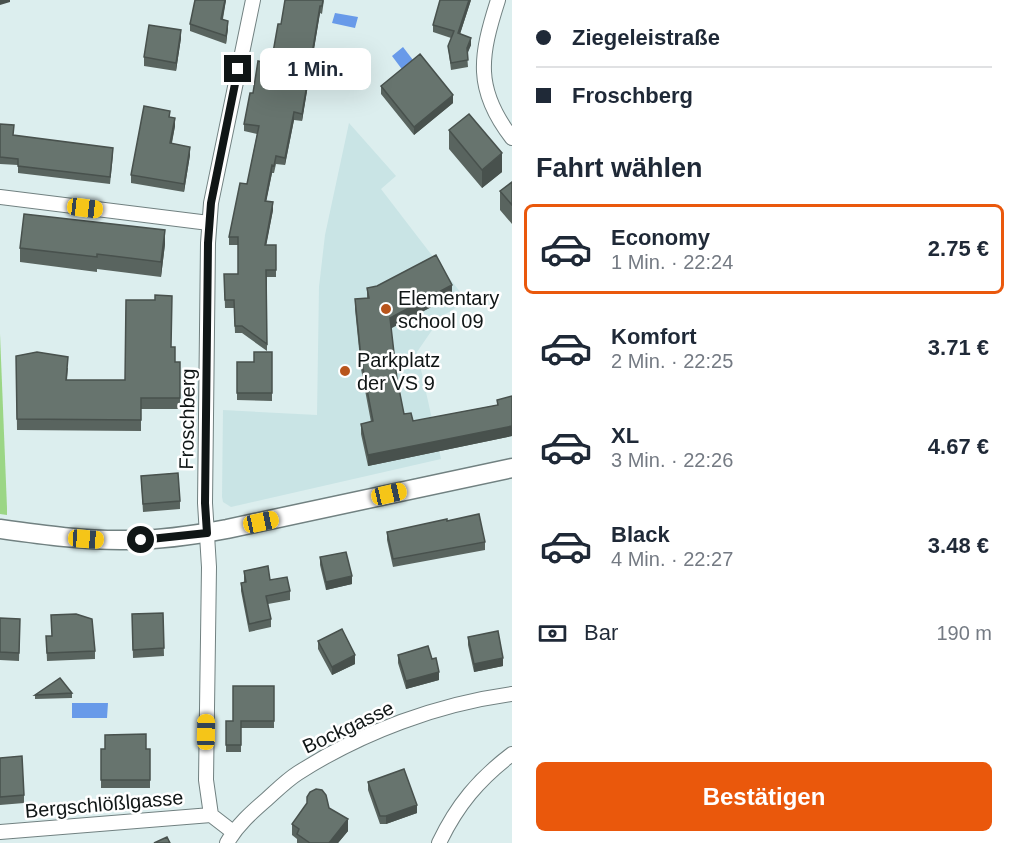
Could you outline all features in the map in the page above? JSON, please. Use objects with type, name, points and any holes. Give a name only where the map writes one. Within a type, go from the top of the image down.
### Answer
[{"type":"street","name":"Froschberg","points":[[211,815],[206,780],[209,567],[205,481],[209,223],[211,203],[253,0]]},
{"type":"street","points":[[498,0],[486,46],[483,69],[484,87],[491,107],[512,138]]},
{"type":"street","points":[[0,197],[209,223]]},
{"type":"street","points":[[0,529],[69,538],[111,540],[154,539],[207,533],[512,468]]},
{"type":"street","name":"Bockgasse","points":[[230,838],[256,808],[297,774],[346,746],[430,713],[467,702],[512,694]]},
{"type":"street","points":[[440,843],[449,822],[467,796],[488,772],[512,754]]},
{"type":"street","points":[[211,815],[230,838]]},
{"type":"street","name":"Bergschlößlgasse","points":[[0,832],[211,815]]},
{"type":"shaded area","name":"Elementary school 09","points":[[349,123],[396,176],[381,189],[467,301],[441,317],[417,352],[441,459],[231,507],[223,502],[222,497],[223,410],[317,415],[319,287],[325,235]]},
{"type":"green space","points":[[0,334],[7,508],[7,515],[0,514]]},
{"type":"water","points":[[335,13],[358,17],[355,28],[332,23]]},
{"type":"water","points":[[403,47],[416,64],[404,72],[392,56]]},
{"type":"water","points":[[72,703],[108,703],[107,718],[72,718]]},
{"type":"building","points":[[195,0],[225,0],[221,19],[228,21],[226,36],[190,24]]},
{"type":"building","points":[[285,0],[323,0],[320,6],[302,114],[294,112],[285,158],[276,156],[265,201],[273,202],[265,245],[276,245],[276,270],[266,270],[267,344],[242,326],[235,326],[234,300],[225,300],[224,274],[238,274],[238,237],[229,237],[240,183],[247,184],[259,126],[244,124],[250,93],[253,93],[258,61],[271,64]]},
{"type":"building","points":[[440,0],[469,0],[458,33],[471,38],[467,48],[468,60],[451,63],[448,46],[454,31],[433,25]]},
{"type":"building","points":[[149,25],[181,30],[176,63],[144,57]]},
{"type":"building","points":[[420,54],[453,95],[414,127],[381,86]]},
{"type":"building","points":[[144,106],[170,111],[169,117],[175,118],[170,143],[190,147],[184,184],[131,175]]},
{"type":"building","points":[[469,114],[502,153],[482,170],[449,130]]},
{"type":"building","points":[[0,124],[14,125],[13,135],[113,148],[110,177],[18,166],[18,159],[0,157]]},
{"type":"building","points":[[512,182],[512,205],[500,191]]},
{"type":"building","points":[[24,214],[165,230],[161,262],[20,248]]},
{"type":"building","points":[[436,255],[452,285],[390,318],[397,379],[404,414],[411,413],[413,421],[498,405],[497,400],[512,396],[512,426],[368,455],[361,424],[373,421],[361,358],[355,299],[369,298],[367,288],[377,286]]},
{"type":"building","points":[[155,295],[172,296],[171,347],[175,347],[175,362],[180,362],[180,398],[141,398],[141,420],[17,419],[16,356],[37,352],[68,357],[66,380],[125,380],[126,300],[155,300]]},
{"type":"building","points":[[254,352],[272,352],[272,393],[237,393],[237,362],[254,362]]},
{"type":"building","points":[[178,473],[180,501],[143,504],[141,476]]},
{"type":"building","points":[[479,514],[485,542],[393,559],[387,532]]},
{"type":"building","points":[[346,552],[352,576],[326,582],[320,557]]},
{"type":"building","points":[[268,566],[270,580],[287,577],[290,591],[266,596],[271,619],[249,624],[241,583],[246,582],[244,571]]},
{"type":"building","points":[[163,613],[164,648],[133,650],[132,614]]},
{"type":"building","points":[[76,614],[92,619],[95,651],[47,653],[46,636],[52,636],[51,615]]},
{"type":"building","points":[[0,618],[20,619],[19,653],[0,652]]},
{"type":"building","points":[[342,629],[355,655],[332,667],[318,641]]},
{"type":"building","points":[[498,631],[503,658],[474,664],[468,637]]},
{"type":"building","points":[[428,646],[432,659],[436,658],[439,672],[406,681],[398,655]]},
{"type":"building","points":[[60,678],[72,693],[35,695]]},
{"type":"building","points":[[233,686],[274,686],[274,721],[241,721],[241,745],[226,745],[226,721],[233,721]]},
{"type":"building","points":[[146,734],[146,749],[150,749],[150,780],[101,780],[101,749],[105,749],[105,735]]},
{"type":"building","points":[[22,756],[24,795],[0,797],[0,758]]},
{"type":"building","points":[[404,769],[417,805],[380,816],[368,782]]},
{"type":"building","points":[[316,789],[322,790],[326,795],[329,808],[348,819],[329,843],[310,843],[297,834],[299,829],[292,824],[307,803],[310,792]]},
{"type":"building","points":[[167,837],[170,843],[154,843]]},
{"type":"place","name":"Elementary school 09","points":[[386,309]]},
{"type":"place","name":"Parkplatz der VS 9","points":[[345,371]]},
{"type":"route","points":[[141,540],[207,533],[205,503],[208,243],[211,203],[238,69]]}]
